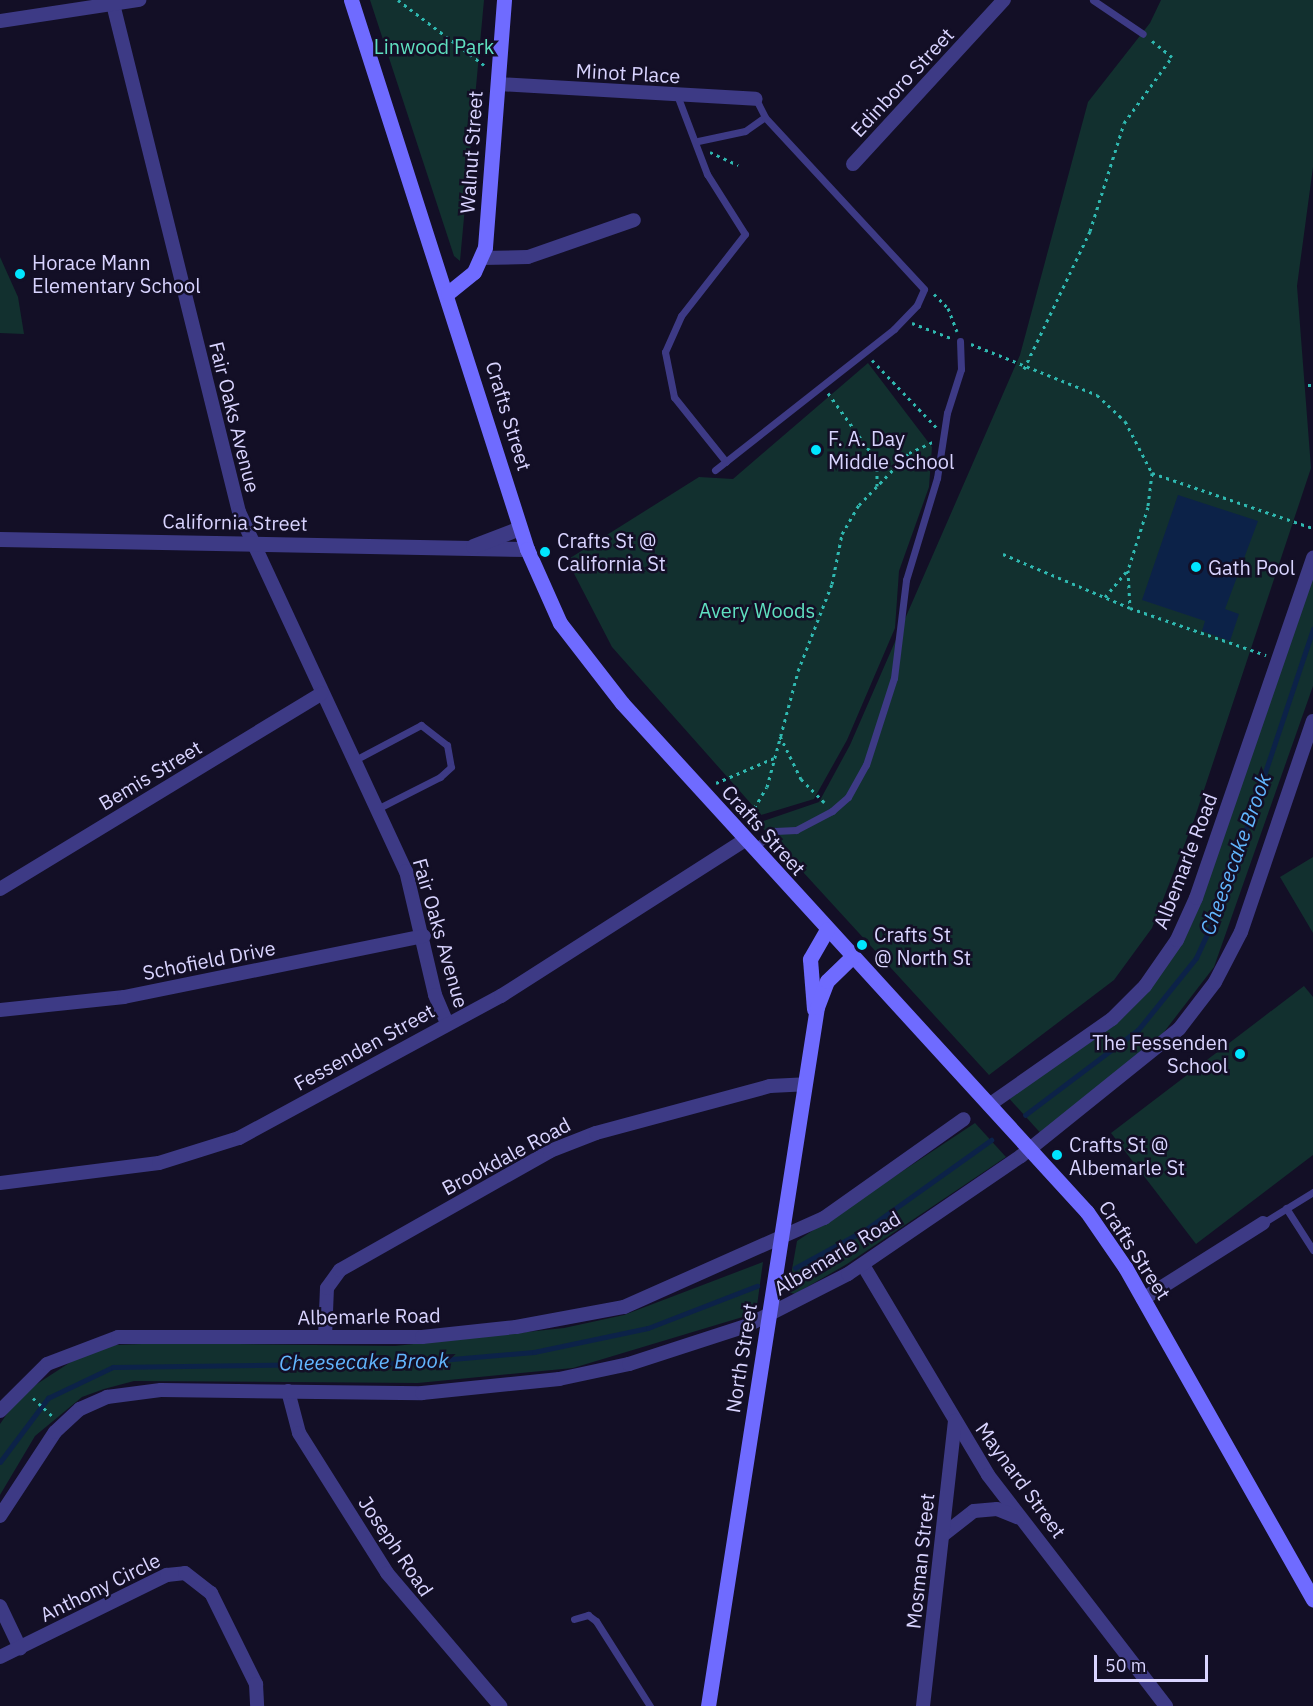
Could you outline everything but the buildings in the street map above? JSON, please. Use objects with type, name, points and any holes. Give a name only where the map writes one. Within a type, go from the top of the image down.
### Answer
[{"type":"main road","name":"Crafts Street","points":[[351,0],[448,293],[527,549],[575,647],[745,840],[1031,1149],[1095,1223],[1143,1299],[1313,1599]]},
{"type":"main road","name":"Walnut Street","points":[[481,258],[504,0]]},
{"type":"main road","points":[[448,293],[471,276],[481,258]]},
{"type":"main road","name":"North Street","points":[[815,1017],[810,959],[827,930]]},
{"type":"main road","name":"North Street","points":[[708,1706],[815,1017],[824,987],[852,957]]},
{"type":"street","points":[[0,21],[139,0]]},
{"type":"street","name":"Edinboro Street","points":[[853,164],[1004,0]]},
{"type":"street","name":"Fair Oaks Avenue","points":[[114,4],[233,492],[252,543],[406,871],[424,936],[435,995],[447,1023]]},
{"type":"street","name":"Minot Place","points":[[498,84],[756,99]]},
{"type":"street","points":[[481,258],[528,257],[634,220]]},
{"type":"street","name":"California Street","points":[[469,547],[520,528]]},
{"type":"street","name":"California Street","points":[[0,539],[527,549]]},
{"type":"street","name":"Albemarle Road","points":[[989,1105],[1112,1018],[1166,958],[1196,898],[1313,558]]},
{"type":"street","name":"Bemis Street","points":[[0,889],[321,694]]},
{"type":"street","name":"Albemarle Road","points":[[0,1516],[48,1440],[88,1403],[161,1390],[422,1393],[542,1382],[629,1364],[769,1316],[863,1265],[1031,1149],[1154,1054],[1209,992],[1249,911],[1312,730]]},
{"type":"street","name":"Fessenden Street","points":[[0,1183],[132,1168],[213,1149],[536,975],[745,840]]},
{"type":"street","name":"Schofield Drive","points":[[0,1010],[142,994],[424,936]]},
{"type":"street","name":"Brookdale Road","points":[[325,1337],[327,1288],[340,1270],[550,1150],[596,1133],[770,1086],[805,1084]]},
{"type":"street","name":"Albemarle Road","points":[[0,1411],[38,1370],[106,1339],[438,1335],[595,1314],[666,1292],[782,1239],[853,1200],[964,1119]]},
{"type":"street","points":[[1143,1299],[1263,1222]]},
{"type":"street","name":"Maynard Street","points":[[863,1265],[955,1421],[1021,1519],[1166,1706]]},
{"type":"street","name":"Joseph Road","points":[[288,1391],[298,1433],[387,1573],[500,1706]]},
{"type":"street","name":"Mosman Street","points":[[923,1706],[955,1421]]},
{"type":"street","points":[[943,1535],[974,1511],[997,1509],[1021,1519]]},
{"type":"street","name":"Anthony Circle","points":[[0,1657],[167,1575],[185,1573],[211,1593],[256,1684],[257,1706]]},
{"type":"street","points":[[0,1606],[20,1648]]},
{"type":"lane","points":[[1093,0],[1143,34]]},
{"type":"lane","points":[[677,95],[698,141],[707,174],[742,225],[745,240],[674,328],[665,352],[666,374],[674,397],[726,462]]},
{"type":"lane","points":[[715,470],[907,317],[924,289],[765,117],[756,99]]},
{"type":"lane","points":[[698,141],[745,131],[765,117]]},
{"type":"lane","points":[[745,840],[775,831],[796,830],[832,811],[857,784],[883,719],[897,661],[906,580],[936,485],[944,429],[961,369],[960,341]]},
{"type":"lane","points":[[353,761],[421,725],[447,745],[451,766],[440,777],[377,808]]},
{"type":"lane","points":[[1263,1222],[1313,1192]]},
{"type":"lane","points":[[1286,1208],[1313,1250]]},
{"type":"lane","points":[[574,1619],[588,1616],[596,1621],[650,1706]]},
{"type":"path","points":[[398,0],[481,64],[499,67]]},
{"type":"path","points":[[1024,369],[1090,231],[1124,123],[1172,57],[1143,34]]},
{"type":"path","points":[[709,152],[738,165]]},
{"type":"path","points":[[924,289],[948,308],[960,341]]},
{"type":"path","points":[[907,317],[921,328],[960,341],[1024,369],[1080,385],[1113,407],[1152,473],[1148,507],[1128,570],[1130,608]]},
{"type":"path","points":[[866,351],[929,422],[944,429]]},
{"type":"path","points":[[822,386],[867,443],[877,461],[877,486]]},
{"type":"path","points":[[745,840],[758,810],[780,736],[832,584],[842,534],[877,486],[909,453],[942,441]]},
{"type":"path","points":[[1152,473],[1313,528]]},
{"type":"path","points":[[1003,554],[1130,608],[1279,659]]},
{"type":"path","points":[[1105,597],[1128,570]]},
{"type":"path","points":[[780,736],[801,779],[832,811]]},
{"type":"path","points":[[703,793],[727,774],[774,758]]},
{"type":"path","points":[[25,1391],[54,1418]]},
{"type":"green space","name":"Linwood Park","points":[[370,0],[484,0],[460,261],[454,256]]},
{"type":"green space","points":[[1161,0],[1313,0],[1313,167],[1297,286],[1311,468],[1194,820],[1152,928],[1114,980],[989,1075],[758,823],[819,802],[850,745],[1020,355],[1088,102],[1150,23]]},
{"type":"green space","points":[[0,257],[18,297],[24,334],[0,333]]},
{"type":"green space","name":"Avery Woods","points":[[868,363],[932,447],[929,487],[899,571],[895,628],[847,740],[814,799],[761,815],[612,647],[567,560],[699,477],[733,479]]},
{"type":"green space","points":[[1313,558],[1313,686],[1214,967],[1154,1045],[1045,1138],[1005,1094],[1112,1019],[1188,919]]},
{"type":"green space","points":[[1313,857],[1313,933],[1280,877]]},
{"type":"green space","points":[[1304,986],[1313,997],[1313,1155],[1196,1244],[1111,1133]]},
{"type":"green space","points":[[975,1123],[1006,1157],[847,1264],[795,1294],[788,1292],[797,1241]]},
{"type":"green space","points":[[763,1262],[756,1313],[573,1368],[418,1383],[134,1381],[104,1389],[82,1397],[35,1436],[0,1495],[0,1424],[20,1395],[83,1354],[115,1345],[168,1343],[395,1346],[564,1328],[624,1315]]},
{"type":"water","name":"Gath Pool","points":[[1178,495],[1258,521],[1225,609],[1239,614],[1230,641],[1202,631],[1205,621],[1142,600]]},
{"type":"waterway","name":"Cheesecake Brook","points":[[1025,1115],[1138,1030],[1196,958],[1221,904],[1313,629]]},
{"type":"waterway","name":"Cheesecake Brook","points":[[795,1268],[865,1230],[991,1140]]},
{"type":"waterway","name":"Cheesecake Brook","points":[[0,1462],[48,1398],[113,1367],[406,1363],[534,1352],[648,1328],[757,1286]]},
{"type":"place","name":"Horace Mann Elementary School","points":[[20,274]]},
{"type":"place","name":"F. A. Day Middle School","points":[[816,450]]},
{"type":"place","name":"Crafts St @ California St","points":[[545,552]]},
{"type":"place","name":"Gath Pool","points":[[1196,567]]},
{"type":"place","name":"Crafts St @ North St","points":[[862,945]]},
{"type":"place","name":"The Fessenden School","points":[[1240,1054]]},
{"type":"place","name":"Crafts St @ Albemarle St","points":[[1057,1155]]}]
